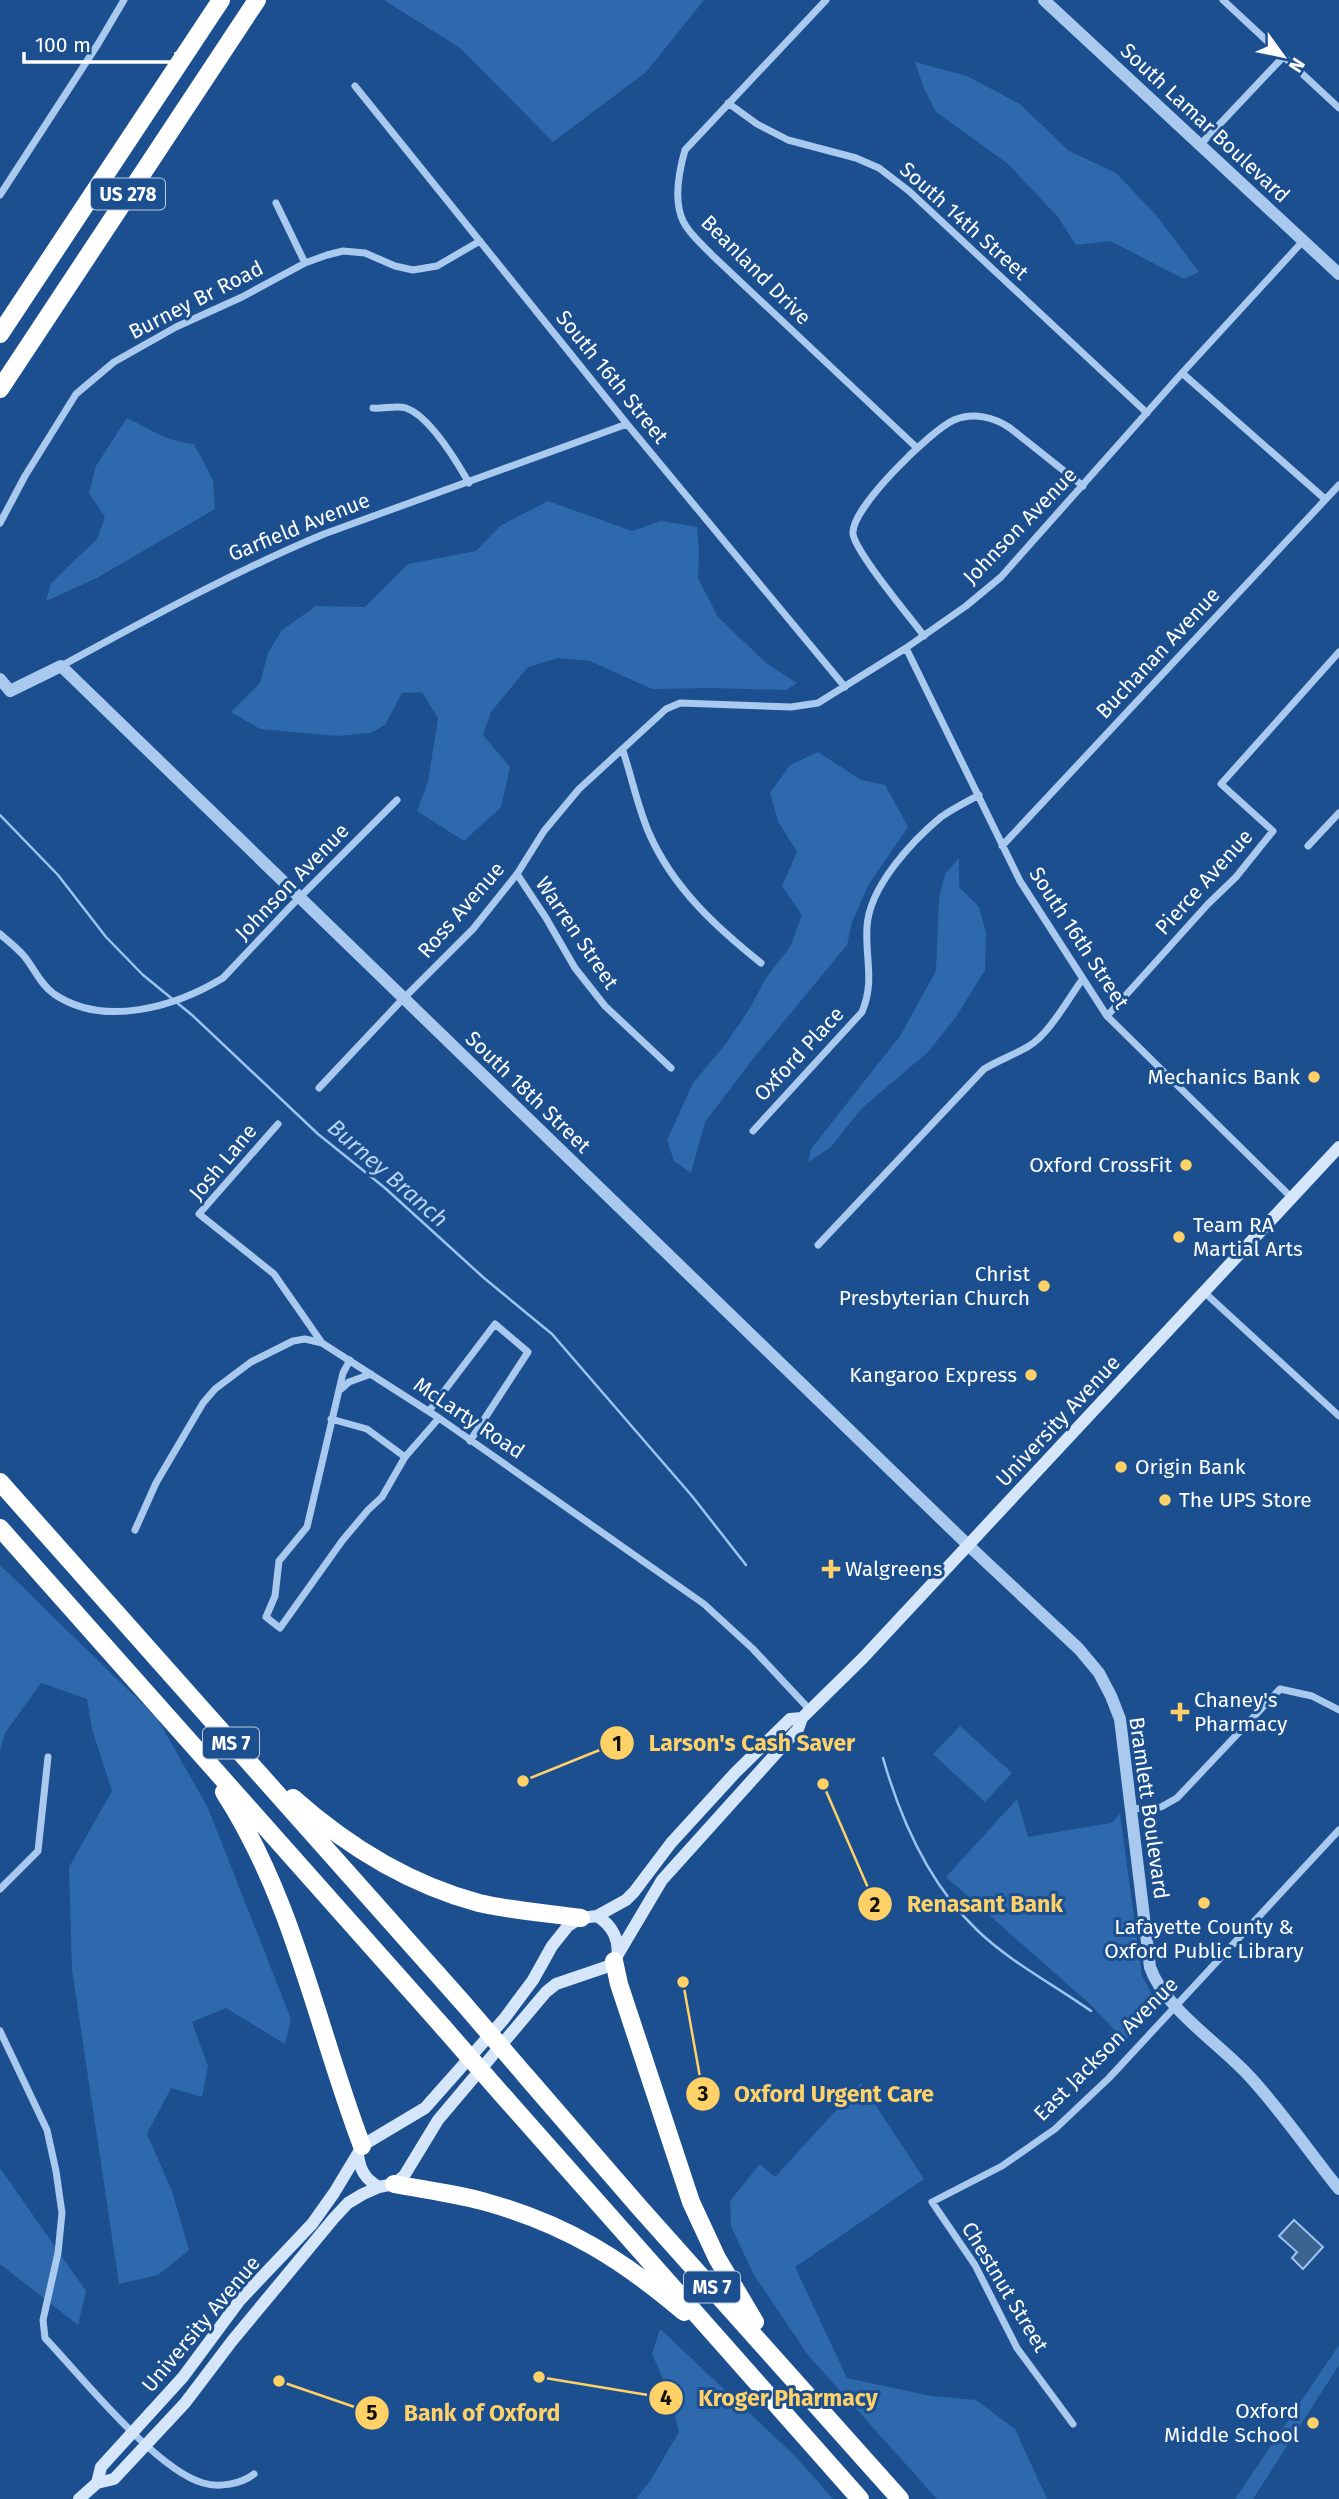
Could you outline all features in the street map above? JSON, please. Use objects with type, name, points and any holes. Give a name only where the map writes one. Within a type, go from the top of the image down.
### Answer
[{"type":"highway","name":"US 278","points":[[0,334],[221,0]]},
{"type":"highway","name":"US 278","points":[[0,389],[257,0]]},
{"type":"highway","name":"MS 7","points":[[0,1482],[900,2499]]},
{"type":"highway","name":"MS 7","points":[[0,1528],[860,2499]]},
{"type":"highway","points":[[181,1733],[226,1795],[265,1865],[281,1905],[360,2150]]},
{"type":"highway","points":[[252,1766],[348,1842],[410,1878],[480,1903],[531,1913],[589,1917]]},
{"type":"highway","points":[[616,1959],[619,1984],[691,2202],[716,2258],[784,2367]]},
{"type":"highway","points":[[386,2185],[487,2202],[536,2219],[582,2240],[628,2267],[731,2353]]},
{"type":"main road","name":"University Avenue","points":[[79,2499],[97,2483],[114,2479],[185,2403],[232,2341],[348,2203],[404,2176],[438,2120],[546,1992],[556,1984],[609,1966],[616,1959],[662,1880],[798,1729],[806,1714],[863,1658],[1339,1147]]},
{"type":"main road","name":"University Avenue","points":[[97,2483],[101,2467],[183,2377],[240,2300],[312,2224],[360,2150],[371,2139],[425,2108],[505,2019],[568,1926],[626,1900],[671,1843],[735,1773],[790,1719],[806,1714]]},
{"type":"main road","points":[[589,1917],[605,1920],[618,1941],[616,1959]]},
{"type":"main road","points":[[360,2150],[362,2173],[369,2182],[386,2185]]},
{"type":"street","points":[[0,195],[99,44],[124,0]]},
{"type":"street","name":"Beanland Drive","points":[[826,0],[685,150],[678,187],[683,221],[712,255],[916,447]]},
{"type":"street","name":"South Lamar Boulevard","points":[[1044,0],[1339,274]]},
{"type":"street","points":[[1223,0],[1339,108]]},
{"type":"street","points":[[1200,145],[1284,56]]},
{"type":"street","name":"South 16th Street","points":[[355,86],[627,424],[845,687]]},
{"type":"street","name":"South 14th Street","points":[[728,103],[757,124],[788,140],[856,158],[879,168],[909,191],[1147,413]]},
{"type":"street","points":[[276,203],[305,263]]},
{"type":"street","name":"Burney Br Road","points":[[0,523],[25,476],[76,394],[114,362],[176,327],[242,298],[305,263],[343,251],[365,253],[395,266],[413,270],[437,266],[480,241]]},
{"type":"street","name":"Johnson Avenue","points":[[623,751],[666,709],[680,704],[791,707],[818,703],[924,636],[1001,578],[1303,241]]},
{"type":"street","points":[[1182,373],[1325,499]]},
{"type":"street","points":[[373,408],[403,407],[412,411],[440,438],[469,483]]},
{"type":"street","points":[[924,636],[867,561],[852,532],[863,508],[916,447],[955,419],[976,415],[1001,422],[1083,486]]},
{"type":"street","name":"Garfield Avenue","points":[[6,693],[210,585],[278,553],[627,424]]},
{"type":"street","name":"Buchanan Avenue","points":[[1002,846],[1339,485]]},
{"type":"street","name":"South 16th Street","points":[[906,648],[1020,881],[1107,1016],[1292,1198]]},
{"type":"street","name":"Pierce Avenue","points":[[1107,1016],[1208,904],[1236,877],[1273,831],[1220,784],[1339,652]]},
{"type":"street","name":"South 18th Street","points":[[61,666],[968,1545]]},
{"type":"street","points":[[0,679],[6,693]]},
{"type":"street","points":[[623,751],[649,833],[667,865],[694,904],[721,931],[761,963]]},
{"type":"street","name":"Ross Avenue","points":[[319,1088],[473,929],[517,874],[544,831],[579,789],[623,751]]},
{"type":"street","name":"Oxford Place","points":[[753,1130],[862,1012],[869,996],[870,982],[867,922],[871,903],[879,888],[919,837],[943,816],[979,796]]},
{"type":"street","name":"Johnson Avenue","points":[[0,934],[24,957],[52,993],[73,1004],[99,1011],[142,1010],[164,1004],[223,978],[397,800]]},
{"type":"street","points":[[1308,846],[1339,813]]},
{"type":"street","name":"Warren Street","points":[[517,874],[579,973],[608,1008],[671,1068]]},
{"type":"street","points":[[818,1245],[984,1069],[1031,1045],[1053,1021],[1082,980]]},
{"type":"street","name":"Josh Lane","points":[[278,1124],[199,1214],[274,1274],[322,1343]]},
{"type":"street","points":[[1204,1292],[1339,1416]]},
{"type":"street","points":[[429,1411],[495,1324],[528,1352],[470,1441]]},
{"type":"street","points":[[135,1530],[156,1483],[203,1403],[215,1389],[251,1362],[293,1340],[305,1339],[322,1343]]},
{"type":"street","name":"McLarty Road","points":[[322,1343],[429,1411],[704,1604],[752,1648],[806,1714]]},
{"type":"street","points":[[350,1360],[343,1373],[331,1419],[307,1527],[279,1561],[275,1597],[266,1617],[281,1628],[342,1541],[382,1497],[405,1457],[439,1418]]},
{"type":"street","points":[[340,1389],[349,1381],[371,1374]]},
{"type":"street","points":[[331,1419],[367,1429],[405,1457]]},
{"type":"street","name":"Bramlett Boulevard","points":[[968,1545],[1079,1649],[1100,1673],[1120,1719],[1150,1967],[1154,1980],[1175,2005],[1251,2078],[1339,2189]]},
{"type":"street","points":[[1130,1810],[1161,1807],[1177,1798],[1280,1689],[1312,1696],[1339,1710]]},
{"type":"street","points":[[0,1889],[38,1851],[48,1757]]},
{"type":"street","name":"East Jackson Avenue","points":[[932,2202],[1002,2166],[1055,2129],[1109,2078],[1339,1830]]},
{"type":"street","points":[[0,2031],[47,2130],[59,2188],[62,2213],[58,2253],[43,2320],[45,2338],[134,2433],[166,2463],[205,2484],[245,2481],[254,2474]]},
{"type":"street","name":"Chestnut Street","points":[[932,2202],[975,2265],[1017,2348],[1073,2424]]},
{"type":"shaded area","points":[[384,0],[704,0],[646,72],[553,142],[460,48]]},
{"type":"shaded area","points":[[915,62],[967,76],[1020,104],[1069,151],[1116,173],[1156,215],[1199,272],[1184,279],[1110,241],[1076,245],[1058,217],[1008,164],[936,112]]},
{"type":"shaded area","points":[[127,418],[166,437],[194,444],[213,480],[215,509],[97,578],[46,601],[51,583],[97,539],[105,517],[89,493],[96,466]]},
{"type":"shaded area","points":[[548,501],[632,531],[661,521],[697,527],[698,578],[718,617],[766,663],[797,683],[786,690],[652,689],[590,661],[558,658],[528,667],[491,712],[483,735],[510,767],[501,807],[464,841],[417,811],[428,782],[438,718],[422,692],[402,693],[385,725],[370,733],[338,736],[260,729],[231,712],[260,683],[268,653],[282,630],[316,606],[365,607],[408,564],[476,551],[500,526]]},
{"type":"shaded area","points":[[818,752],[861,780],[885,785],[908,827],[869,884],[852,922],[847,945],[756,1055],[705,1122],[691,1173],[674,1161],[667,1140],[693,1083],[725,1045],[766,978],[790,947],[802,915],[782,886],[797,852],[778,821],[770,793],[790,765]]},
{"type":"shaded area","points":[[959,858],[959,887],[979,907],[986,933],[985,970],[956,1017],[928,1052],[861,1109],[831,1147],[808,1162],[811,1149],[900,1036],[936,971],[939,898],[945,874]]},
{"type":"shaded area","points":[[0,1565],[157,1718],[208,1808],[291,2019],[285,2044],[226,2008],[192,2022],[208,2066],[202,2097],[171,2088],[147,2134],[172,2191],[189,2250],[158,2275],[119,2284],[72,1970],[69,1867],[112,1791],[92,1729],[87,1699],[41,1683],[5,1733],[0,1751]]},
{"type":"shaded area","points":[[960,1726],[1012,1773],[985,1802],[933,1754]]},
{"type":"shaded area","points":[[1017,1799],[1028,1837],[1111,1823],[1120,1814],[1142,1976],[1157,2004],[1125,2041],[1091,2005],[946,1877]]},
{"type":"shaded area","points":[[861,2083],[924,2179],[795,2267],[847,2378],[931,2396],[976,2400],[1015,2429],[1047,2499],[937,2499],[808,2355],[754,2275],[731,2226],[730,2201],[760,2164],[775,2177]]},
{"type":"shaded area","points":[[0,2168],[86,2291],[78,2325],[0,2264]]},
{"type":"shaded area","points":[[1294,2220],[1323,2247],[1303,2269],[1292,2258],[1297,2252],[1279,2236]]},
{"type":"shaded area","points":[[660,2329],[795,2456],[833,2499],[636,2499],[679,2432],[669,2392],[652,2354]]},
{"type":"shaded area","points":[[1339,2345],[1339,2365],[1253,2499],[1235,2499]]},
{"type":"waterway","name":"Burney Branch","points":[[0,815],[58,875],[106,937],[143,975],[192,1015],[318,1134],[385,1188],[484,1278],[552,1334],[692,1496],[746,1565]]},
{"type":"waterway","name":"Burney Branch","points":[[883,1758],[908,1828],[931,1872],[960,1912],[1003,1952],[1091,2011]]},
{"type":"place","name":"Mechanics Bank","points":[[1314,1077]]},
{"type":"place","name":"Oxford CrossFit","points":[[1186,1165]]},
{"type":"place","name":"Team RA Martial Arts","points":[[1179,1237]]},
{"type":"place","name":"Christ Presbyterian Church","points":[[1044,1286]]},
{"type":"place","name":"Kangaroo Express","points":[[1031,1375]]},
{"type":"place","name":"Origin Bank","points":[[1121,1467]]},
{"type":"place","name":"The UPS Store","points":[[1165,1500]]},
{"type":"place","name":"Walgreens","points":[[831,1569]]},
{"type":"place","name":"Chaney's Pharmacy","points":[[1180,1712]]},
{"type":"place","name":"Larson's Cash Saver","points":[[523,1781]]},
{"type":"place","name":"Renasant Bank","points":[[823,1784]]},
{"type":"place","name":"Lafayette County & Oxford Public Library","points":[[1204,1903]]},
{"type":"place","name":"Oxford Urgent Care","points":[[683,1982]]},
{"type":"place","name":"Kroger Pharmacy","points":[[539,2377]]},
{"type":"place","name":"Bank of Oxford","points":[[279,2381]]},
{"type":"place","name":"Oxford Middle School","points":[[1313,2423]]}]
